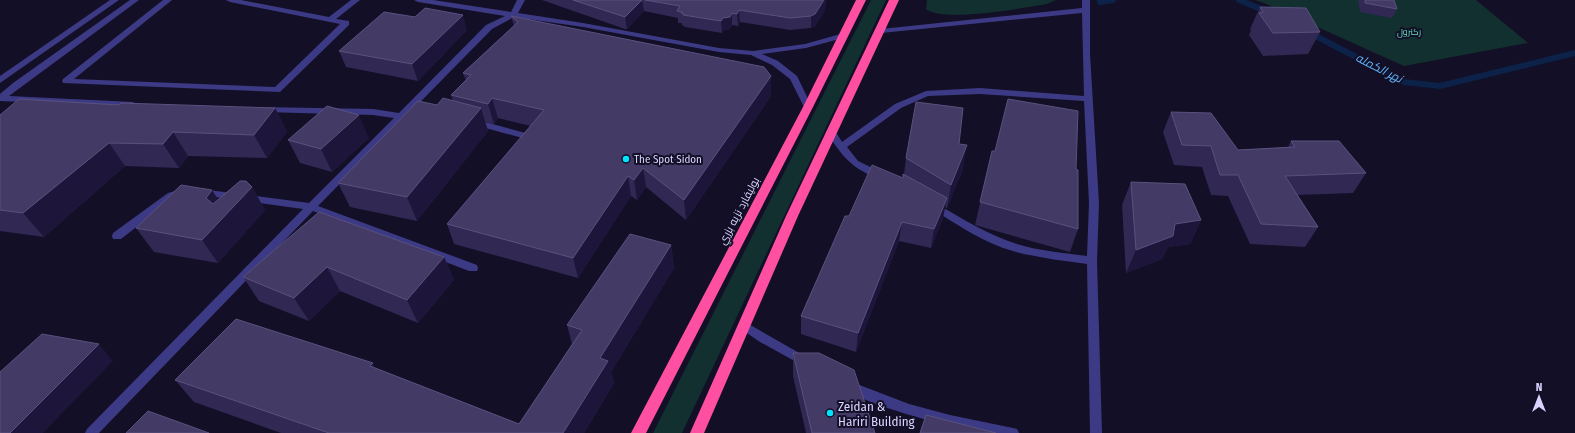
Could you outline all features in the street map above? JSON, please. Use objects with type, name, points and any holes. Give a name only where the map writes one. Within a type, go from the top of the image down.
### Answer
[{"type":"highway","name":"بوليفارد نزيه بزري","points":[[638,433],[808,107],[861,0]]},
{"type":"highway","points":[[698,433],[746,326],[792,216],[831,131],[881,31],[894,0]]},
{"type":"street","points":[[0,80],[115,0]]},
{"type":"street","points":[[0,98],[135,0]]},
{"type":"street","points":[[168,0],[66,81],[277,90],[346,23],[230,0]]},
{"type":"street","points":[[330,20],[356,0]]},
{"type":"street","points":[[418,0],[514,14],[719,50],[753,53],[806,46],[844,35]]},
{"type":"street","points":[[91,433],[400,116],[415,108],[489,27],[514,14],[521,0]]},
{"type":"street","points":[[881,31],[1086,5],[1088,99],[1094,203],[1092,261],[1096,433]]},
{"type":"street","points":[[753,53],[775,63],[794,78],[808,107]]},
{"type":"street","points":[[841,148],[898,106],[926,94],[980,91],[1088,99]]},
{"type":"street","points":[[0,98],[144,105]]},
{"type":"street","points":[[256,109],[373,112],[400,116]]},
{"type":"street","points":[[465,120],[526,136]]},
{"type":"street","points":[[831,131],[841,148],[855,163],[893,182]]},
{"type":"street","points":[[117,236],[171,196],[183,192],[203,192],[312,207],[473,268]]},
{"type":"street","points":[[927,202],[968,226],[1007,245],[1040,254],[1092,261]]},
{"type":"street","points":[[746,326],[764,339],[813,366]]},
{"type":"street","points":[[839,380],[881,400],[920,413],[1013,433]]},
{"type":"green space","points":[[871,0],[886,0],[682,433],[653,433]]},
{"type":"green space","points":[[927,0],[1056,0],[1047,4],[1002,11],[966,15],[949,15],[935,13],[926,9]]},
{"type":"green space","name":"ركنرول","points":[[1255,0],[1476,0],[1528,43],[1404,66]]},
{"type":"building","points":[[573,0],[642,0],[625,17]]},
{"type":"building","points":[[645,0],[824,0],[815,14],[811,16],[790,18],[739,10],[737,14],[732,13],[730,17],[723,18],[721,21],[683,15],[684,14],[681,13],[682,12],[677,11],[680,6]]},
{"type":"building","points":[[1365,0],[1394,0],[1397,9],[1365,3]]},
{"type":"building","points":[[1260,7],[1306,8],[1320,32],[1273,33],[1259,13],[1263,12]]},
{"type":"building","points":[[425,8],[463,15],[412,64],[339,51],[384,12],[415,17]]},
{"type":"building","name":"The Spot Sidon","points":[[511,16],[764,67],[771,76],[684,200],[643,168],[634,180],[628,176],[573,258],[447,224],[544,110],[492,98],[488,104],[451,95],[471,75],[463,73],[518,22]]},
{"type":"building","points":[[443,98],[481,108],[407,197],[338,183],[418,101],[437,105]]},
{"type":"building","points":[[19,99],[119,105],[121,103],[275,108],[254,135],[173,132],[163,144],[109,143],[23,213],[0,210],[0,115]]},
{"type":"building","points":[[1008,99],[1078,111],[1076,169],[1078,170],[1078,229],[980,202],[992,151],[995,151]]},
{"type":"building","points":[[916,102],[963,108],[959,144],[967,145],[951,185],[906,158]]},
{"type":"building","points":[[327,106],[359,115],[321,149],[288,140]]},
{"type":"building","points":[[1171,112],[1211,113],[1238,150],[1295,147],[1291,141],[1339,141],[1366,173],[1285,176],[1318,227],[1261,224],[1238,175],[1220,175],[1211,146],[1182,145]]},
{"type":"building","points":[[872,165],[903,178],[903,174],[947,198],[934,229],[902,222],[858,333],[801,316],[845,216],[849,216]]},
{"type":"building","points":[[240,181],[246,181],[252,187],[202,240],[136,228],[181,185],[212,190],[206,198],[213,204]]},
{"type":"building","points":[[1131,182],[1185,184],[1201,220],[1175,224],[1173,236],[1136,250]]},
{"type":"building","points":[[319,212],[444,257],[407,300],[327,267],[294,298],[243,277]]},
{"type":"building","points":[[630,234],[671,245],[600,358],[608,361],[563,433],[329,433],[175,380],[236,319],[373,363],[370,366],[519,424],[582,330],[567,325]]},
{"type":"building","points":[[42,334],[99,344],[10,433],[0,433],[0,372]]},
{"type":"building","points":[[793,353],[819,353],[854,370],[875,433],[812,433]]},
{"type":"building","points":[[148,411],[209,433],[126,433]]},
{"type":"building","points":[[926,415],[996,433],[920,433]]},
{"type":"waterway","name":"نهر الكمله","points":[[1100,2],[1113,0]]},
{"type":"waterway","name":"نهر الكمله","points":[[1239,0],[1268,12]]},
{"type":"waterway","name":"نهر الكمله","points":[[1310,33],[1404,82],[1440,86],[1575,53]]},
{"type":"place","name":"The Spot Sidon","points":[[626,159]]},
{"type":"place","name":"Zeidan & Hariri Building","points":[[830,413]]}]
